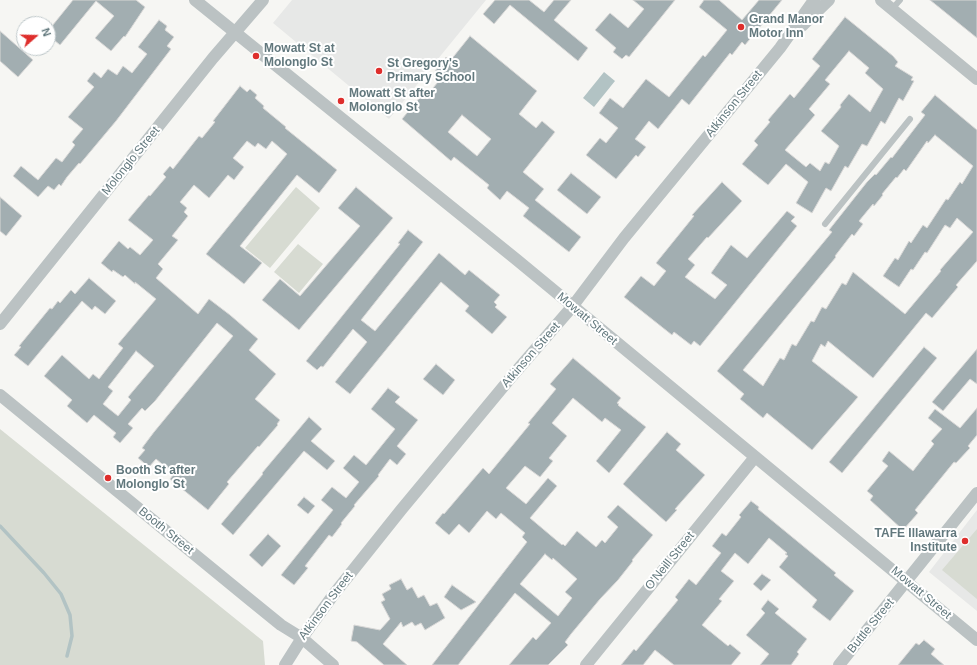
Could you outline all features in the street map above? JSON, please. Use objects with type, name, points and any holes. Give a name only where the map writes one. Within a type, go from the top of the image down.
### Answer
[{"type":"street","name":"Mowatt Street","points":[[195,0],[517,260],[572,307],[977,640]]},
{"type":"street","name":"Molonglo Street","points":[[0,324],[235,32],[263,0]]},
{"type":"street","name":"Atkinson Street","points":[[285,665],[302,638],[334,594],[401,510],[513,375],[572,307],[624,238],[780,48],[814,0]]},
{"type":"street","name":"Atkinson Street","points":[[780,48],[829,0]]},
{"type":"street","points":[[881,0],[896,4],[977,79]]},
{"type":"street","name":"Booth Street","points":[[0,395],[249,600],[281,625],[302,638],[333,665]]},
{"type":"street","name":"O'Neill Street","points":[[586,665],[755,457]]},
{"type":"street","name":"Buttle Street","points":[[839,665],[977,493]]},
{"type":"lane","points":[[825,224],[910,119]]},
{"type":"shaded area","name":"St Gregory's Primary School","points":[[292,0],[486,0],[389,119],[273,23]]},
{"type":"shaded area","points":[[604,72],[615,81],[594,107],[583,98]]},
{"type":"shaded area","points":[[296,187],[320,208],[270,268],[245,248]]},
{"type":"shaded area","points":[[298,244],[323,264],[299,293],[274,272]]},
{"type":"shaded area","points":[[0,429],[263,641],[265,665],[0,665]]},
{"type":"shaded area","name":"TAFE Illawarra Institute","points":[[977,510],[977,611],[929,572]]},
{"type":"shaded area","points":[[977,529],[977,599],[942,570]]},
{"type":"building","points":[[73,0],[136,0],[145,7],[125,37],[124,36],[111,51],[95,38],[114,16],[96,1],[60,45],[56,42],[56,21]]},
{"type":"building","points":[[495,0],[529,0],[544,12],[554,0],[571,0],[554,20],[588,48],[578,61],[510,5],[494,24],[483,14]]},
{"type":"building","points":[[633,0],[675,0],[629,57],[626,55],[622,59],[613,52],[616,48],[595,30],[610,13],[628,28],[644,9]]},
{"type":"building","points":[[704,0],[719,0],[742,20],[759,0],[782,0],[745,45],[742,42],[732,55],[730,53],[689,105],[682,99],[658,129],[649,121],[635,139],[646,147],[638,157],[636,155],[616,179],[586,155],[600,138],[606,143],[618,128],[599,113],[610,98],[623,108],[646,79],[669,97],[703,55],[705,57],[727,30],[699,7]]},
{"type":"building","points":[[930,0],[977,0],[977,38]]},
{"type":"building","points":[[845,17],[893,56],[898,62],[895,66],[913,77],[911,80],[914,81],[903,101],[899,98],[885,124],[881,121],[867,146],[862,144],[848,168],[845,166],[831,191],[826,188],[812,213],[796,203],[808,182],[786,164],[768,185],[742,164],[758,145],[754,141],[770,122],[768,120],[790,94],[794,98],[820,66],[812,59]],"holes":[[[849,51],[869,68],[865,73],[883,89],[870,112],[849,94],[840,105],[841,107],[821,131],[839,146],[829,164],[825,162],[820,171],[810,163],[806,167],[785,150],[815,115],[809,109],[830,84],[825,80]]]},
{"type":"building","points":[[159,20],[167,26],[165,30],[174,37],[167,46],[171,49],[116,121],[80,164],[79,163],[67,177],[61,186],[59,184],[54,190],[48,186],[38,197],[13,176],[21,166],[38,180],[56,158],[62,162],[75,145],[72,142],[83,129],[68,117],[94,87],[87,81],[94,72],[101,78],[108,69],[117,75],[123,66],[132,73],[147,54],[138,47]]},
{"type":"building","points":[[0,31],[16,45],[16,56],[28,56],[33,60],[18,77],[0,61]]},
{"type":"building","points":[[470,36],[537,91],[519,114],[536,128],[542,121],[555,132],[523,172],[544,189],[535,200],[581,237],[569,252],[523,216],[529,208],[507,191],[500,200],[487,188],[489,185],[454,157],[451,161],[402,119],[421,96],[424,99],[442,77],[435,71],[446,57],[450,61]],"holes":[[[462,115],[491,139],[477,156],[448,132]]]},
{"type":"building","points":[[240,86],[247,92],[250,89],[257,95],[255,98],[264,106],[263,108],[286,127],[285,128],[337,170],[319,193],[297,175],[240,246],[262,263],[244,284],[206,254],[287,154],[272,141],[266,149],[258,143],[255,147],[247,141],[233,158],[244,167],[234,180],[228,175],[209,198],[194,185],[180,202],[187,208],[184,212],[188,216],[172,236],[178,240],[158,264],[163,269],[156,278],[198,314],[209,299],[230,315],[258,339],[249,350],[276,374],[255,399],[280,420],[277,424],[278,425],[227,482],[229,484],[208,510],[170,479],[174,474],[156,459],[149,467],[138,458],[145,450],[142,448],[154,432],[233,336],[217,323],[155,401],[145,411],[142,408],[128,424],[133,428],[120,443],[113,437],[116,433],[94,415],[87,423],[67,406],[72,400],[44,376],[62,355],[89,379],[93,374],[99,379],[123,348],[118,344],[156,299],[125,275],[123,277],[113,270],[112,272],[101,263],[119,241],[128,249],[130,247],[140,255],[153,240],[128,220],[166,177],[163,174],[170,166],[173,169],[199,136],[202,138],[215,122],[213,121]],"holes":[[[136,351],[154,366],[128,397],[131,400],[118,416],[103,404],[113,391],[108,387]]]},
{"type":"building","points":[[935,95],[977,130],[977,261],[956,285],[958,287],[932,318],[926,313],[873,378],[828,341],[825,347],[821,344],[812,361],[858,397],[812,450],[767,413],[763,418],[740,399],[744,394],[717,371],[832,232],[829,230],[867,182],[875,174],[876,175],[891,157],[892,158],[925,115],[921,112]],"holes":[[[935,135],[973,166],[962,184],[960,182],[948,200],[946,199],[927,228],[923,225],[911,243],[909,241],[898,260],[895,258],[883,276],[899,287],[911,269],[913,270],[925,252],[927,253],[945,225],[950,228],[957,218],[973,232],[905,314],[853,272],[846,285],[842,283],[826,309],[822,307],[814,322],[811,321],[796,346],[792,344],[784,360],[780,358],[763,386],[743,370],[836,257],[835,256],[852,234],[854,236],[863,224],[859,221],[873,204],[874,206],[896,177],[897,178],[904,169],[906,171],[927,141],[928,143]]]},
{"type":"building","points":[[571,173],[601,197],[587,214],[557,190]]},
{"type":"building","points":[[722,182],[742,201],[688,259],[695,265],[685,277],[715,299],[727,285],[711,273],[731,245],[747,258],[787,211],[795,217],[791,221],[797,226],[700,346],[694,341],[691,345],[674,332],[672,335],[624,297],[641,276],[654,286],[666,271],[656,263],[694,216],[692,215]]},
{"type":"building","points":[[356,187],[393,218],[299,330],[262,300],[280,279],[300,296],[360,226],[338,208]]},
{"type":"building","points":[[0,197],[22,216],[6,236],[0,231]]},
{"type":"building","points":[[408,230],[423,242],[361,320],[375,331],[439,253],[465,275],[469,270],[500,295],[494,302],[497,305],[495,307],[507,317],[492,334],[465,311],[469,306],[441,282],[350,394],[335,382],[367,342],[353,329],[323,367],[321,366],[317,370],[306,361],[400,244],[398,243]]},
{"type":"building","points":[[89,278],[116,301],[105,314],[95,306],[92,310],[82,301],[28,366],[14,355],[21,347],[19,346],[50,308],[52,309],[58,301],[60,303],[71,290],[75,294]]},
{"type":"building","points":[[924,347],[937,358],[842,473],[829,462]]},
{"type":"building","points":[[977,349],[977,384],[970,379],[943,411],[932,402]]},
{"type":"building","points":[[573,358],[621,398],[617,403],[619,404],[618,405],[646,427],[609,473],[596,461],[621,430],[605,418],[602,422],[573,398],[552,423],[567,436],[549,458],[553,461],[540,477],[525,466],[506,488],[526,504],[548,478],[557,486],[530,518],[565,546],[577,531],[596,547],[602,540],[605,543],[618,527],[607,517],[618,505],[653,535],[632,560],[633,561],[618,580],[571,634],[565,642],[568,645],[548,665],[509,665],[533,637],[536,640],[551,623],[515,593],[458,665],[432,665],[527,542],[522,537],[525,533],[501,513],[496,519],[487,511],[469,533],[459,524],[449,535],[435,523],[483,468],[489,474],[530,424],[528,423],[556,389],[550,384]],"holes":[[[545,554],[552,560],[553,558],[577,579],[565,592],[572,598],[558,616],[520,584]]]},
{"type":"building","points":[[436,364],[455,380],[443,395],[423,379]]},
{"type":"building","points":[[388,388],[400,397],[395,402],[418,420],[397,446],[406,454],[397,465],[390,459],[378,475],[379,476],[354,505],[355,506],[332,537],[329,535],[305,566],[308,568],[294,585],[281,575],[333,510],[321,500],[332,487],[346,498],[359,482],[343,468],[354,455],[366,465],[395,429],[371,409]]},
{"type":"building","points":[[977,408],[977,435],[968,446],[970,448],[956,463],[954,462],[915,510],[918,513],[903,530],[870,500],[873,496],[867,491],[888,466],[882,461],[889,451],[913,471],[934,444],[931,441],[942,429],[928,418],[935,409],[960,428]]},
{"type":"building","points":[[309,417],[322,429],[311,441],[335,461],[327,470],[304,451],[233,535],[221,524]]},
{"type":"building","points":[[667,432],[681,444],[676,450],[705,475],[675,509],[677,510],[666,522],[623,484]]},
{"type":"building","points":[[304,497],[315,506],[308,514],[297,505]]},
{"type":"building","points":[[751,501],[759,507],[758,509],[836,573],[834,575],[854,591],[830,621],[812,607],[817,600],[779,567],[788,556],[785,554],[787,553],[769,538],[748,564],[735,553],[721,571],[734,581],[719,599],[722,601],[702,625],[728,646],[730,644],[741,653],[731,665],[674,665],[655,650],[643,665],[621,665],[634,649],[636,651],[678,600],[675,597],[689,579],[696,585],[721,553],[712,546],[722,533],[726,536],[741,517],[739,515]]},
{"type":"building","points":[[268,534],[281,546],[262,567],[249,555]]},
{"type":"building","points":[[762,574],[771,580],[761,591],[753,584]]},
{"type":"building","points":[[401,579],[407,590],[412,587],[418,598],[424,595],[430,606],[437,603],[445,618],[425,630],[421,623],[415,626],[412,622],[403,627],[401,622],[383,644],[407,665],[384,665],[357,642],[351,641],[354,625],[380,630],[390,619],[381,602],[385,600],[382,594],[391,589],[389,585]]},
{"type":"building","points":[[452,585],[476,602],[461,610],[444,597]]},
{"type":"building","points":[[768,600],[779,609],[775,613],[807,639],[797,652],[799,654],[791,665],[760,665],[769,654],[746,635],[765,613],[761,609]]},
{"type":"building","points":[[924,640],[935,649],[931,654],[944,665],[898,665],[916,643],[919,645]]},
{"type":"waterway","points":[[0,526],[44,573],[61,594],[70,615],[72,636],[67,656]]},
{"type":"place","name":"Grand Manor Motor Inn","points":[[741,27]]},
{"type":"place","name":"Mowatt St at Molonglo St","points":[[256,56]]},
{"type":"place","name":"St Gregory's Primary School","points":[[379,71]]},
{"type":"place","name":"Mowatt St after Molonglo St","points":[[341,101]]},
{"type":"place","name":"Booth St after Molonglo St","points":[[108,478]]},
{"type":"place","name":"TAFE Illawarra Institute","points":[[965,541]]}]
